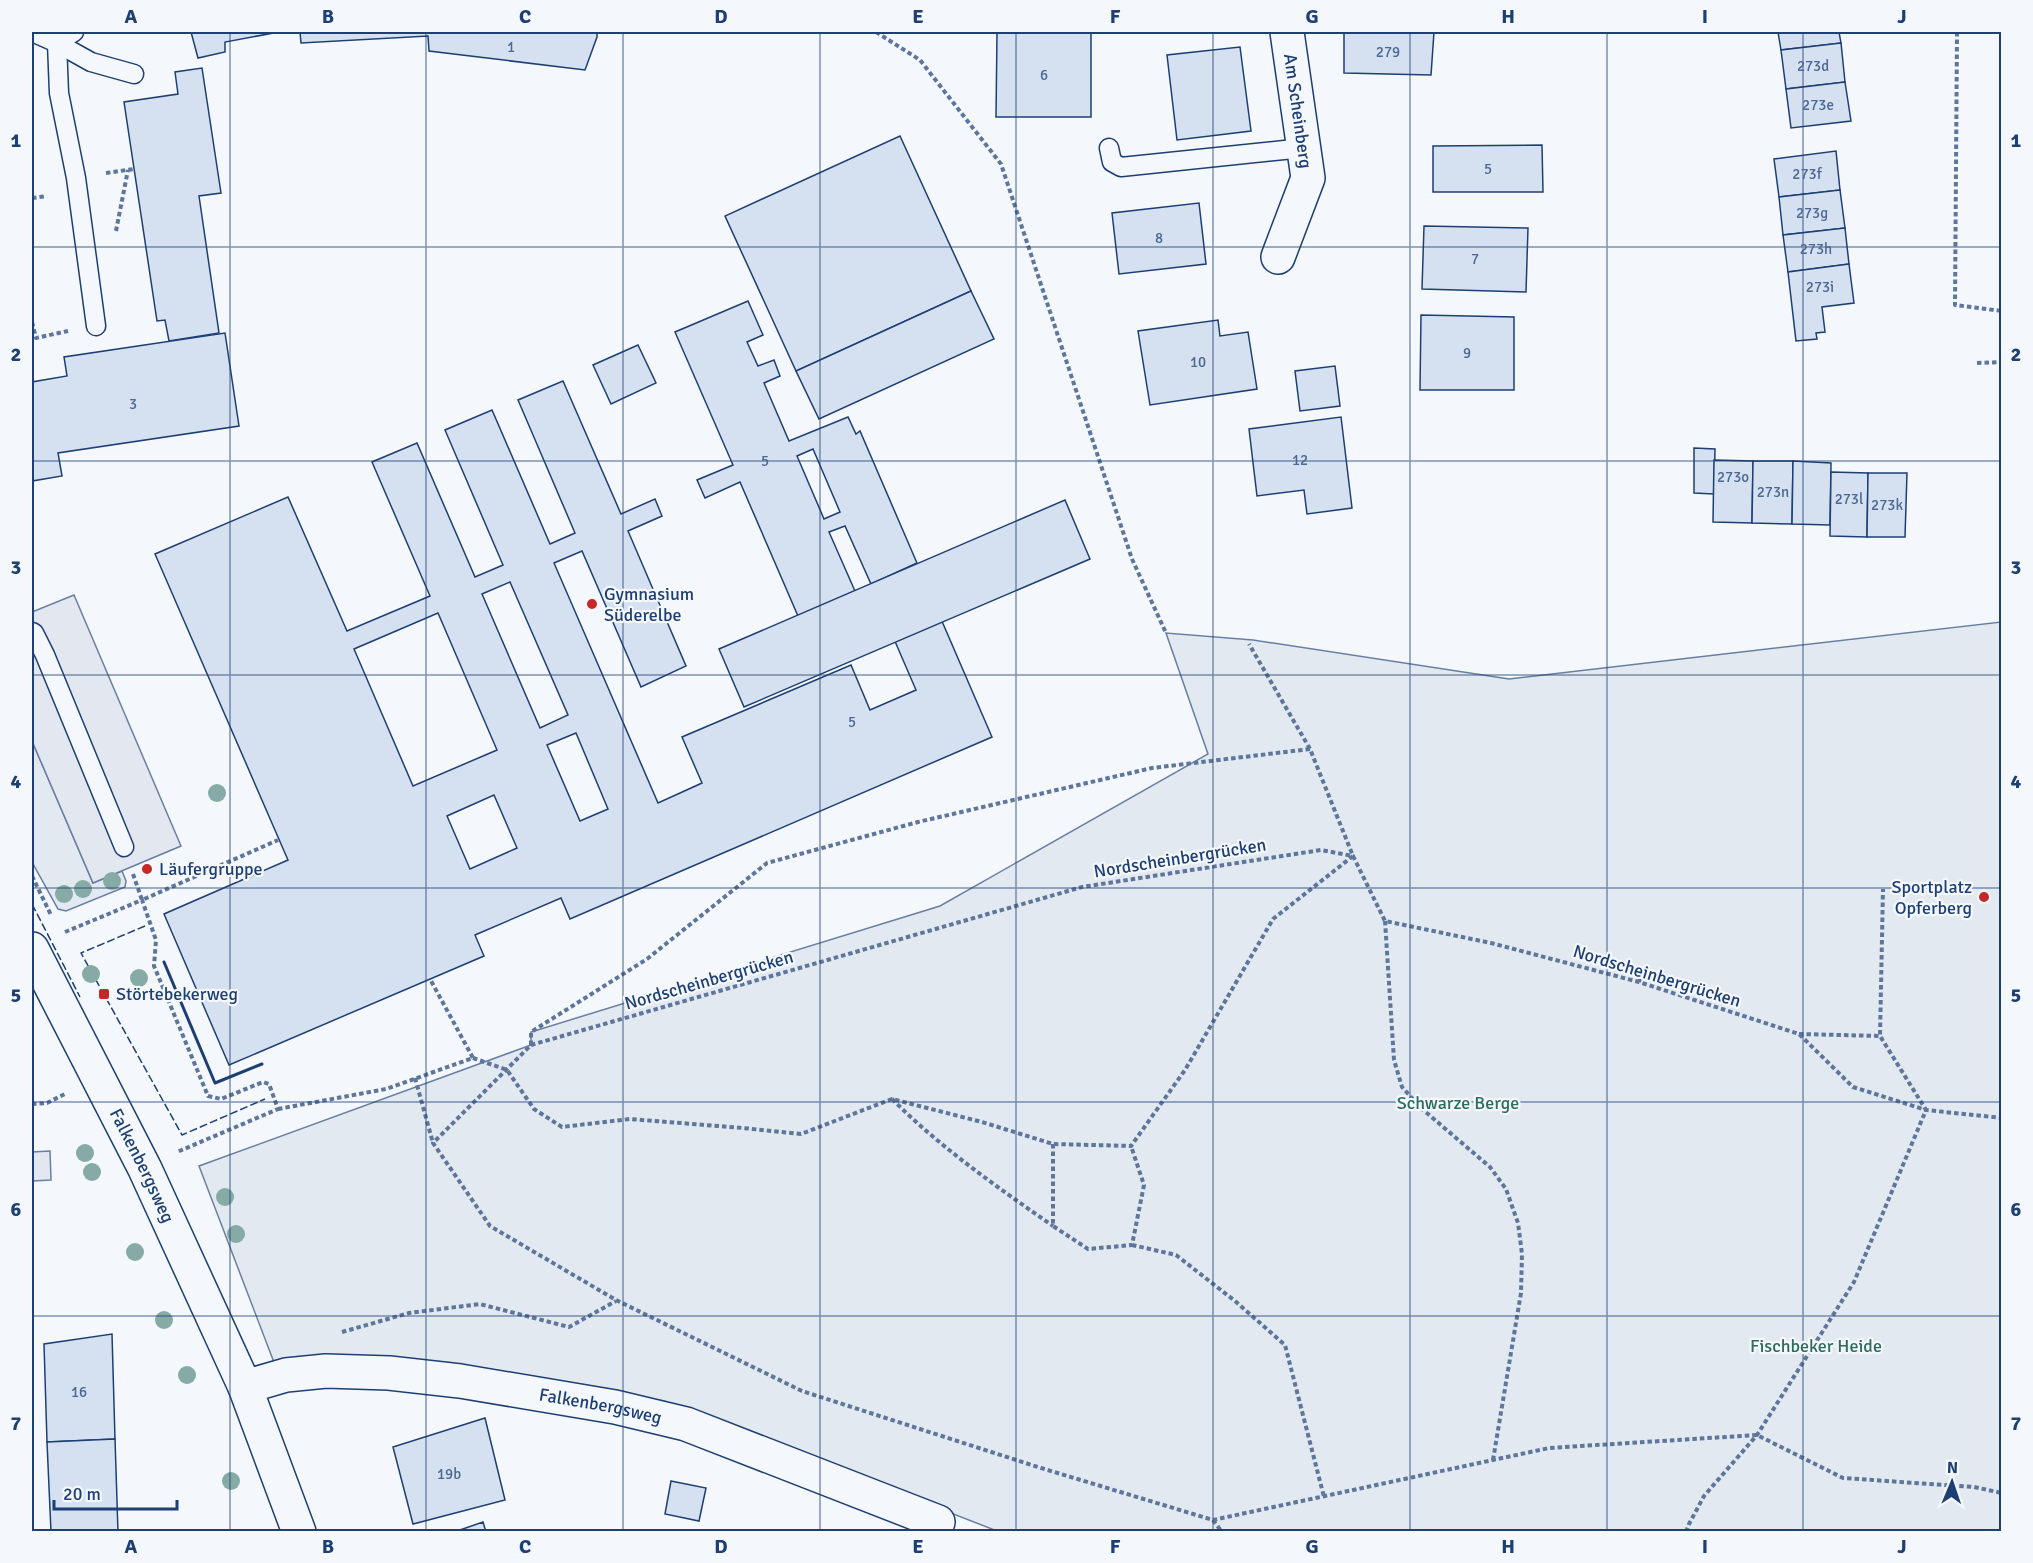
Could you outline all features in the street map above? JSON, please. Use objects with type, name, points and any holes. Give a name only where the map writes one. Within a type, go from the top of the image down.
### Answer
[{"type":"street","name":"Am Scheinberg","points":[[1278,257],[1308,178],[1287,32]]},
{"type":"street","name":"Falkenbergsweg","points":[[32,949],[145,1169],[245,1387],[299,1532]]},
{"type":"street","name":"Falkenbergsweg","points":[[245,1387],[286,1375],[326,1371],[389,1373],[460,1381],[615,1407],[686,1424],[938,1522]]},
{"type":"lane","points":[[32,32],[90,62],[134,74]]},
{"type":"lane","points":[[57,43],[74,32]]},
{"type":"lane","points":[[57,43],[59,93],[76,178],[96,326]]},
{"type":"lane","points":[[1109,148],[1112,162],[1120,167],[1303,148]]},
{"type":"lane","points":[[32,632],[45,655],[124,847]]},
{"type":"path","points":[[876,32],[920,60],[1001,164],[1132,559],[1166,633]]},
{"type":"path","points":[[1957,32],[1955,305],[2001,311]]},
{"type":"path","points":[[119,171],[134,169]]},
{"type":"path","points":[[32,322],[34,339],[96,326]]},
{"type":"path","points":[[1977,363],[2001,362]]},
{"type":"path","points":[[1249,644],[1310,749],[1353,856],[1385,921],[1394,1060],[1402,1087],[1421,1108],[1490,1167],[1506,1189],[1518,1223],[1522,1254],[1521,1293],[1493,1460]]},
{"type":"path","points":[[433,1143],[531,1045],[531,1032],[647,959],[767,863],[918,822],[1152,768],[1310,749]]},
{"type":"path","points":[[61,934],[278,840]]},
{"type":"path","name":"Nordscheinbergrücken","points":[[531,1045],[1082,887],[1321,850],[1353,856]]},
{"type":"path","points":[[1131,1146],[1185,1070],[1273,919],[1353,856]]},
{"type":"path","points":[[32,876],[56,924]]},
{"type":"path","points":[[1686,1532],[1704,1496],[1757,1435],[1854,1282],[1926,1110],[1880,1036],[1883,889]]},
{"type":"path","points":[[142,900],[156,940],[154,966],[208,1096],[221,1099],[263,1082],[269,1084],[278,1109]]},
{"type":"path","name":"Nordscheinbergrücken","points":[[1385,921],[1491,943],[1639,982],[1799,1034],[1880,1036]]},
{"type":"path","points":[[1639,982],[1642,970]]},
{"type":"path","points":[[430,979],[473,1058]]},
{"type":"path","name":"Nordscheinbergrücken","points":[[1799,1034],[1853,1087],[1926,1110],[2001,1118]]},
{"type":"path","points":[[145,1169],[190,1145],[278,1109],[386,1089],[473,1058],[507,1070],[534,1109],[562,1127],[630,1119],[801,1134],[892,1099],[982,1122],[1053,1144],[1131,1146]]},
{"type":"path","points":[[415,1078],[433,1143],[490,1226],[616,1300],[802,1391],[1041,1468],[1213,1520],[1549,1448],[1757,1435],[1843,1478],[1974,1487],[2001,1493]]},
{"type":"path","points":[[892,1099],[920,1127],[975,1172],[1088,1249],[1132,1245],[1176,1255],[1235,1301],[1286,1346],[1324,1497]]},
{"type":"path","points":[[1053,1144],[1053,1226]]},
{"type":"path","points":[[1131,1146],[1144,1185],[1132,1245]]},
{"type":"path","points":[[326,1371],[321,1338],[409,1313],[480,1304],[569,1327],[616,1300]]},
{"type":"path","points":[[1213,1520],[1222,1532]]},
{"type":"green space","name":"Schwarze Berge","points":[[2001,622],[2001,1531],[997,1531],[664,1401],[464,1368],[275,1365],[199,1166],[531,1045],[531,1032],[940,906],[1208,754],[1166,633],[1253,640],[1509,679]]},
{"type":"green space","points":[[32,741],[93,883],[122,871],[126,881],[125,887],[66,911],[58,909],[32,862]]},
{"type":"shaded area","points":[[74,595],[181,846],[93,883],[32,741],[32,612]]},
{"type":"shaded area","points":[[50,1151],[51,1180],[32,1181],[32,1152]]},
{"type":"building","points":[[191,32],[279,32],[225,42],[225,52],[198,58]]},
{"type":"building","points":[[300,32],[597,32],[597,37],[585,70],[429,51],[428,36],[301,43]]},
{"type":"building","points":[[1344,32],[1434,32],[1431,75],[1344,73]]},
{"type":"building","points":[[1778,32],[1839,32],[1841,43],[1781,50]]},
{"type":"building","points":[[997,33],[1091,33],[1091,117],[996,117]]},
{"type":"building","points":[[1841,43],[1845,82],[1786,89],[1781,50]]},
{"type":"building","points":[[1240,47],[1251,131],[1177,140],[1167,55]]},
{"type":"building","points":[[202,68],[221,193],[199,196],[219,333],[169,341],[165,320],[157,321],[124,102],[178,94],[175,72]]},
{"type":"building","points":[[1845,82],[1851,121],[1791,128],[1786,89]]},
{"type":"building","points":[[900,136],[971,291],[796,371],[725,216]]},
{"type":"building","points":[[1542,145],[1543,192],[1433,192],[1433,146]]},
{"type":"building","points":[[1836,151],[1840,190],[1779,197],[1774,159]]},
{"type":"building","points":[[1840,190],[1845,228],[1783,235],[1779,197]]},
{"type":"building","points":[[1199,203],[1206,264],[1119,274],[1112,213]]},
{"type":"building","points":[[1424,226],[1528,228],[1526,292],[1422,289]]},
{"type":"building","points":[[1845,228],[1849,264],[1788,272],[1783,235]]},
{"type":"building","points":[[1849,264],[1854,303],[1822,307],[1825,332],[1816,333],[1817,339],[1796,341],[1788,272]]},
{"type":"building","points":[[971,291],[994,339],[819,419],[796,371]]},
{"type":"building","points":[[748,301],[763,335],[747,342],[758,366],[774,360],[780,376],[764,383],[789,441],[848,417],[856,434],[860,431],[917,563],[871,584],[845,526],[829,532],[855,591],[798,616],[740,482],[705,498],[697,480],[733,465],[675,332]],"holes":[[[813,449],[840,512],[824,519],[797,456]]]},
{"type":"building","points":[[1421,315],[1514,317],[1514,390],[1420,390]]},
{"type":"building","points":[[1218,320],[1220,336],[1248,332],[1257,389],[1150,405],[1138,331]]},
{"type":"building","points":[[225,333],[239,426],[58,453],[62,476],[32,481],[32,382],[67,376],[64,357]]},
{"type":"building","points":[[638,345],[656,383],[611,404],[593,365]]},
{"type":"building","points":[[1335,366],[1340,406],[1300,411],[1295,371]]},
{"type":"building","points":[[563,381],[621,514],[655,499],[662,516],[628,531],[686,666],[641,687],[582,551],[554,563],[658,803],[702,783],[682,737],[851,665],[870,710],[916,690],[878,602],[925,582],[992,737],[570,919],[561,898],[475,935],[484,956],[229,1065],[164,914],[288,860],[155,554],[288,497],[347,631],[430,596],[372,462],[417,443],[475,577],[503,565],[445,430],[492,410],[550,544],[575,533],[518,400]],"holes":[[[510,582],[568,715],[540,728],[482,594]],[[438,613],[497,750],[413,786],[354,649]],[[576,733],[608,809],[580,821],[547,745]],[[494,795],[517,848],[470,869],[447,816]]]},
{"type":"building","points":[[1341,417],[1352,508],[1307,514],[1304,490],[1257,496],[1249,429]]},
{"type":"building","points":[[1694,448],[1715,449],[1714,494],[1694,493]]},
{"type":"building","points":[[1714,460],[1753,461],[1752,523],[1713,522]]},
{"type":"building","points":[[1753,461],[1793,461],[1792,524],[1752,523]]},
{"type":"building","points":[[1793,461],[1831,463],[1830,525],[1792,524]]},
{"type":"building","points":[[1831,472],[1868,473],[1867,537],[1830,536]]},
{"type":"building","points":[[1868,473],[1907,473],[1905,537],[1867,537]]},
{"type":"building","points":[[1065,500],[1090,559],[744,707],[719,649]]},
{"type":"building","points":[[112,1334],[115,1439],[47,1442],[44,1344]]},
{"type":"building","points":[[485,1418],[505,1500],[413,1524],[393,1447]]},
{"type":"building","points":[[115,1439],[118,1532],[51,1532],[47,1442]]},
{"type":"building","points":[[671,1481],[706,1488],[699,1521],[665,1514]]},
{"type":"building","points":[[483,1522],[486,1532],[454,1532]]},
{"type":"fence","points":[[32,904],[80,997]]},
{"type":"fence","points":[[145,926],[81,953],[182,1135],[265,1099]]},
{"type":"wall","points":[[164,962],[215,1083],[262,1064]]},
{"type":"place","name":"Gymnasium Süderelbe","points":[[592,604]]},
{"type":"place","name":"Läufergruppe","points":[[147,869]]},
{"type":"place","name":"Sportplatz Opferberg","points":[[1984,897]]},
{"type":"place","name":"Störtebekerweg","points":[[104,994]]},
{"type":"park label","name":"Fischbeker Heide","points":[[1816,1346]]}]
